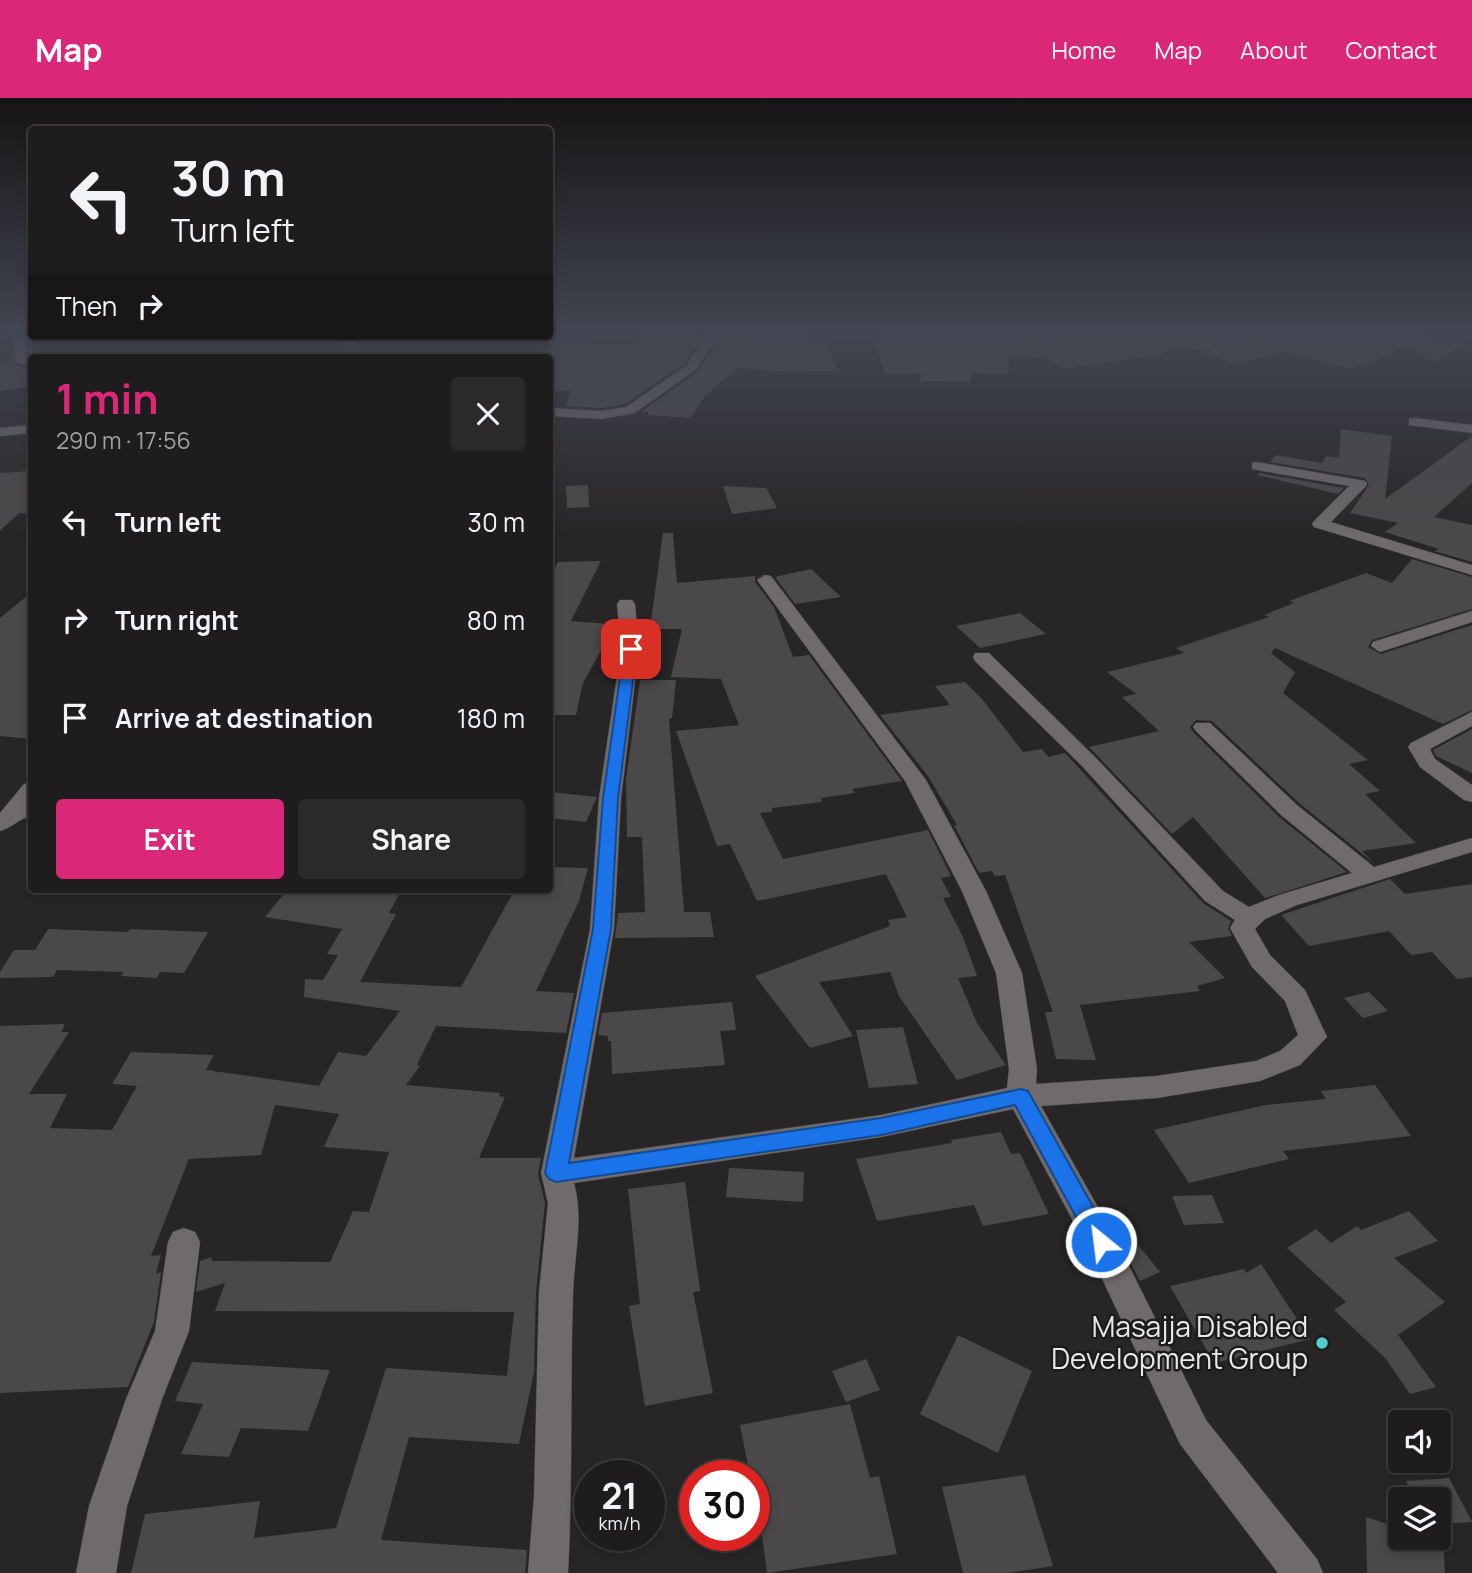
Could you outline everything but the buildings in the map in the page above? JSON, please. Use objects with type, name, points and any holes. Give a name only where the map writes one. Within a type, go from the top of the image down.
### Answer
[{"type":"street","points":[[553,412],[601,415],[630,410],[644,400]]},
{"type":"street","points":[[1414,422],[1472,429]]},
{"type":"street","points":[[0,432],[28,429]]},
{"type":"street","points":[[1257,466],[1360,484],[1320,524],[1472,570]]},
{"type":"street","points":[[765,580],[915,780],[974,891],[1009,973],[1023,1069],[1021,1096],[1101,1242],[1193,1432],[1303,1573]]},
{"type":"street","points":[[548,1573],[553,1496],[556,1292],[564,1203],[556,1173],[602,929],[610,798],[631,649],[626,604]]},
{"type":"street","points":[[1380,646],[1472,616]]},
{"type":"street","points":[[982,657],[1089,762],[1214,896],[1251,919]]},
{"type":"street","points":[[1472,718],[1418,747],[1427,763],[1472,795]]},
{"type":"street","points":[[1203,727],[1289,810],[1367,874]]},
{"type":"street","points":[[14,816],[28,795]]},
{"type":"street","points":[[556,1173],[881,1126],[1021,1096],[1157,1087],[1259,1071],[1290,1058],[1313,1037],[1296,997],[1261,961],[1242,928],[1256,913],[1367,874],[1472,845]]},
{"type":"street","points":[[96,1573],[108,1506],[144,1399],[172,1331],[184,1242]]},
{"type":"place","name":"Masajja Disabled Development Group","points":[[1322,1343]]},
{"type":"route","points":[[631,649],[610,798],[602,929],[556,1173],[881,1126],[962,1111],[1021,1096],[1101,1242]]}]
